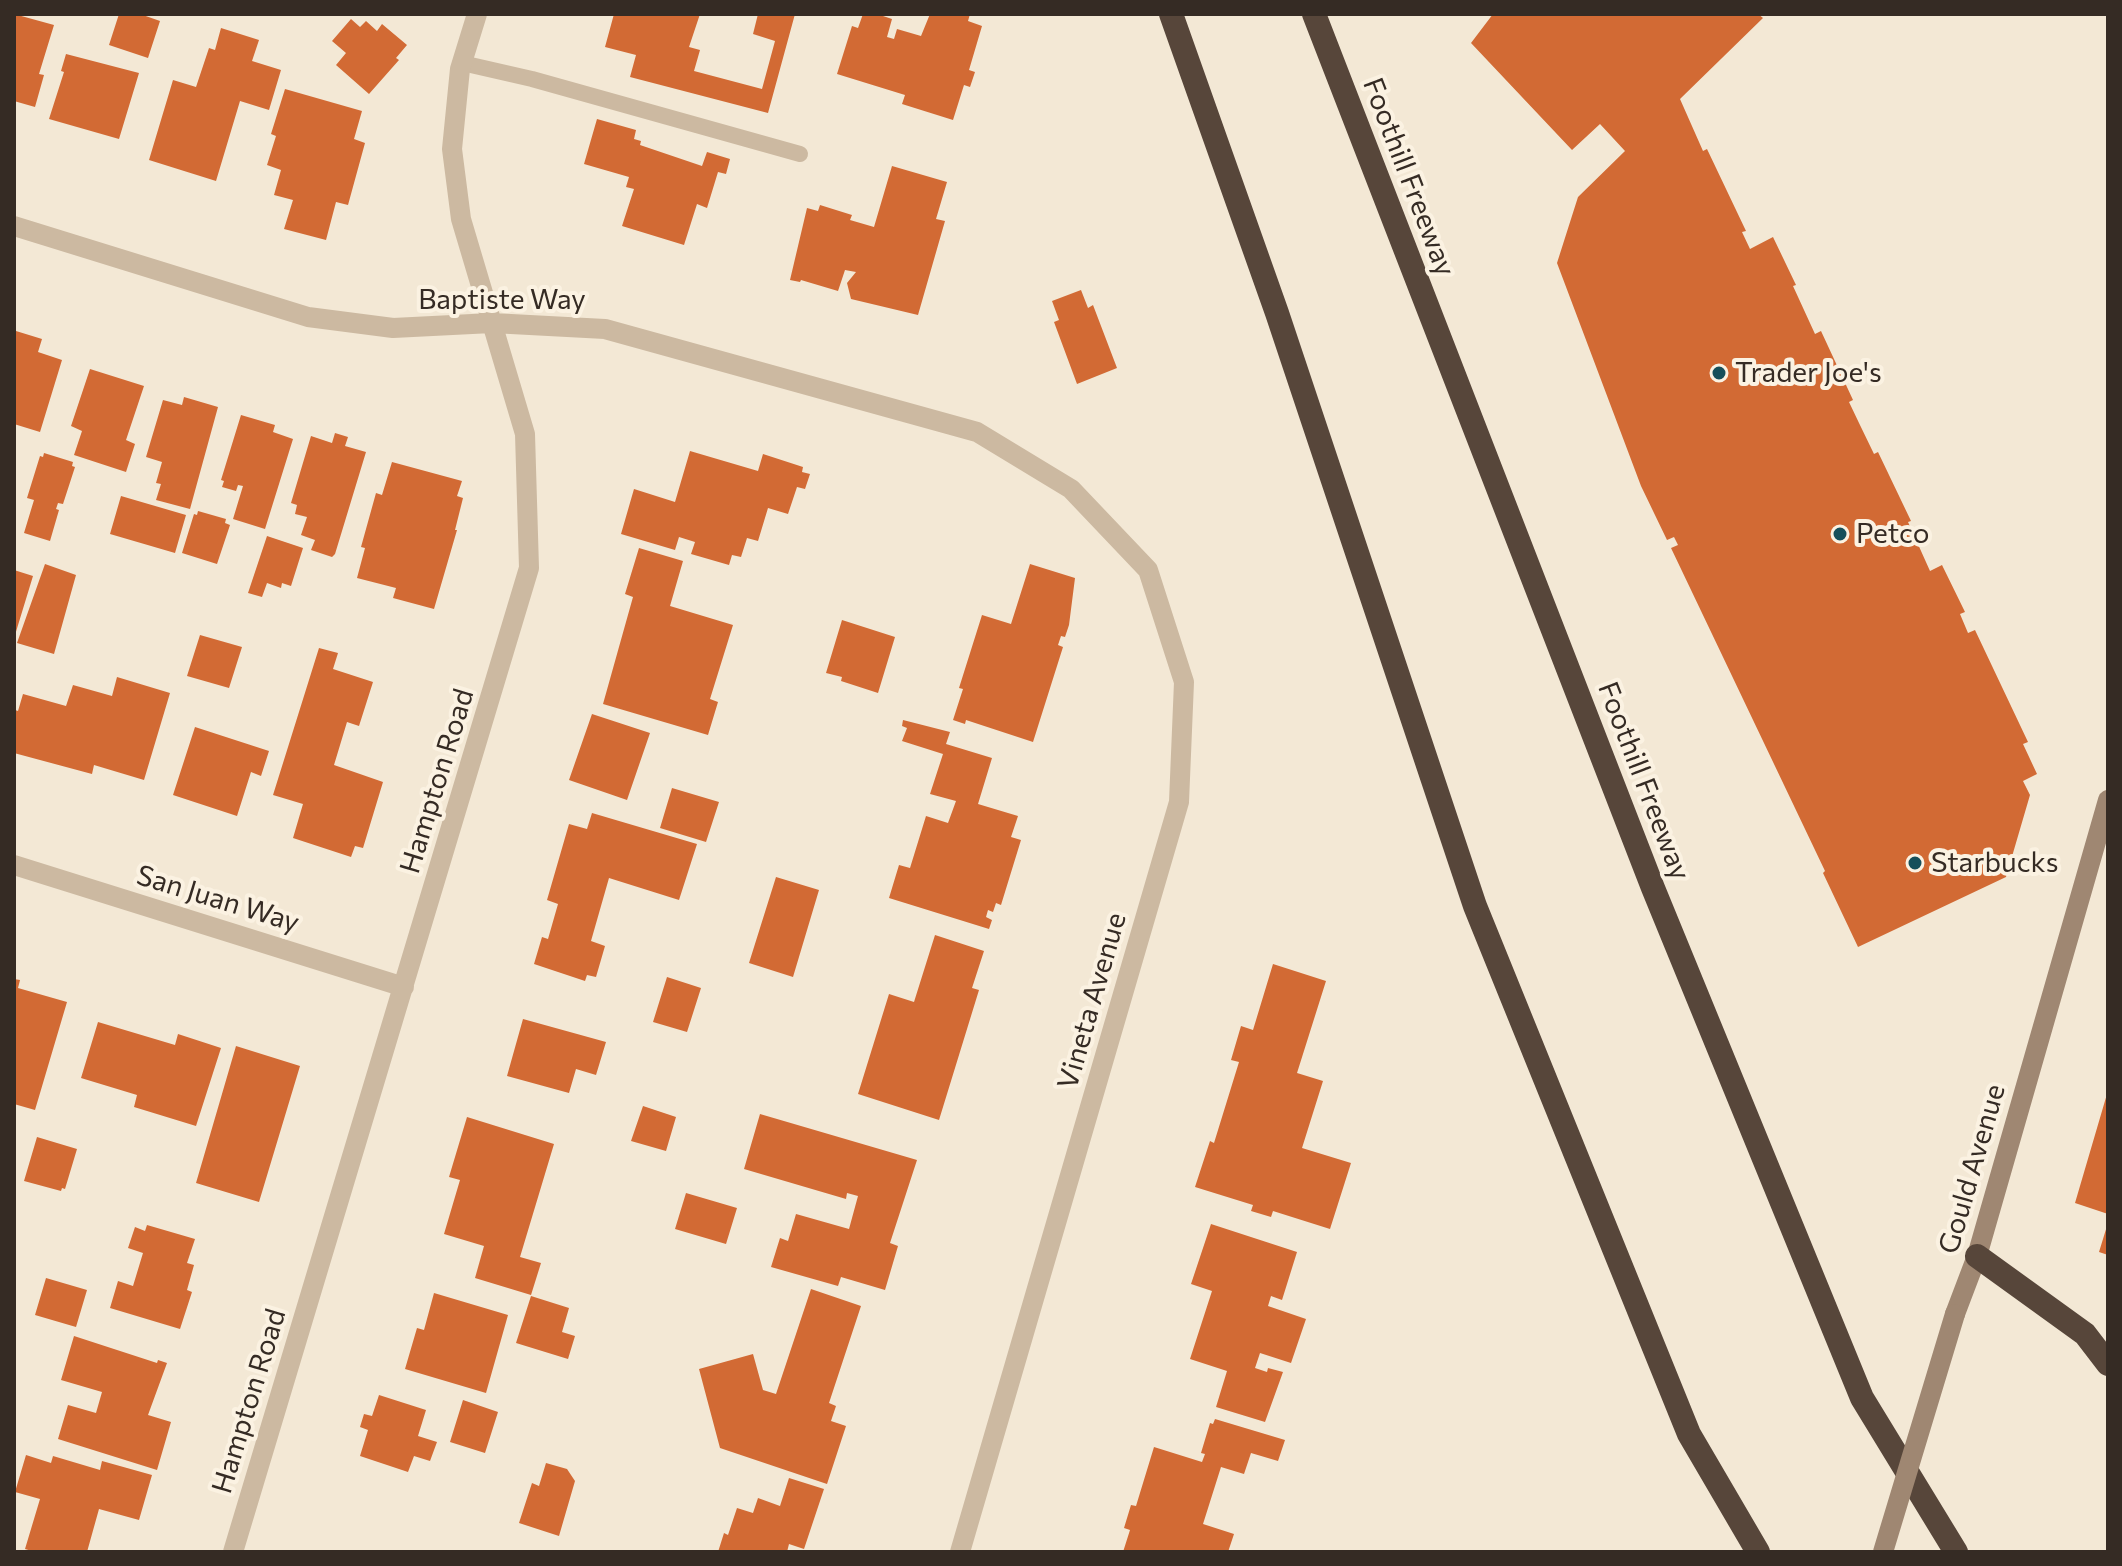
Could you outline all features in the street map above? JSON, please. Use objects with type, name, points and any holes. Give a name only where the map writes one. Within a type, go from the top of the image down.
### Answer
[{"type":"highway","points":[[1171,14],[1277,313],[1475,906],[1689,1434],[1758,1552]]},
{"type":"highway","name":"Foothill Freeway","points":[[1314,14],[1653,888],[1862,1398],[1956,1552]]},
{"type":"highway","points":[[1977,1256],[2085,1334],[2108,1364]]},
{"type":"main road","name":"Gould Avenue","points":[[1883,1552],[1955,1314],[1977,1256],[2108,800]]},
{"type":"street","name":"Hampton Road","points":[[233,1552],[529,568],[525,434],[461,219],[452,149],[462,63],[477,14]]},
{"type":"street","name":"Baptiste Way","points":[[14,226],[308,317],[393,328],[492,323],[605,329],[977,432],[1071,489]]},
{"type":"street","name":"Vineta Avenue","points":[[960,1552],[1179,802],[1184,682],[1148,570],[1071,489]]},
{"type":"street","name":"San Juan Way","points":[[14,865],[404,987]]},
{"type":"lane","points":[[462,63],[532,79],[800,154]]},
{"type":"building","points":[[14,14],[54,25],[39,74],[44,75],[35,107],[14,101]]},
{"type":"building","points":[[119,14],[140,14],[160,21],[148,58],[109,45]]},
{"type":"building","points":[[614,14],[700,14],[689,47],[700,50],[694,71],[762,89],[775,41],[753,34],[758,14],[795,14],[768,113],[630,77],[636,55],[605,47]]},
{"type":"building","points":[[863,14],[892,19],[887,37],[894,39],[897,29],[921,36],[930,14],[970,14],[968,21],[982,26],[969,70],[975,72],[970,87],[964,85],[953,120],[902,104],[905,95],[837,74],[852,26],[858,28]]},
{"type":"building","points":[[1493,14],[1758,14],[1763,18],[1680,99],[1703,151],[1707,149],[1746,231],[1742,232],[1750,249],[1773,237],[1815,334],[1821,331],[1853,400],[1849,402],[1874,454],[1878,452],[1911,521],[1908,522],[1930,571],[1942,565],[1965,612],[1960,614],[1968,633],[1975,630],[2028,742],[2023,744],[2037,774],[2023,781],[2030,795],[2006,877],[1858,947],[1671,548],[1678,545],[1674,537],[1667,540],[1641,486],[1557,263],[1578,197],[1625,151],[1600,124],[1572,150],[1471,43]]},
{"type":"building","points":[[351,19],[360,27],[366,21],[377,31],[382,24],[407,45],[396,58],[399,60],[369,94],[336,65],[346,53],[332,41]]},
{"type":"building","points":[[221,28],[259,40],[252,61],[281,70],[269,110],[240,101],[216,181],[149,160],[173,80],[196,87],[209,48],[215,50]]},
{"type":"building","points":[[66,54],[139,73],[119,139],[49,119],[64,72],[61,71]]},
{"type":"building","points":[[285,89],[362,111],[354,139],[365,143],[348,205],[336,202],[326,240],[284,229],[293,200],[274,195],[281,170],[267,165],[276,136],[271,134]]},
{"type":"building","points":[[597,119],[636,130],[634,139],[641,141],[640,145],[702,166],[707,152],[730,159],[726,174],[718,172],[707,208],[697,204],[684,245],[622,226],[634,189],[626,187],[629,177],[584,164]]},
{"type":"building","points":[[892,166],[947,182],[936,219],[945,221],[918,315],[851,299],[847,283],[856,272],[845,270],[838,291],[801,280],[790,280],[807,208],[818,211],[820,205],[852,215],[850,220],[874,227]]},
{"type":"building","points":[[1081,290],[1088,308],[1093,305],[1117,368],[1077,384],[1054,322],[1059,320],[1052,301]]},
{"type":"building","points":[[16,331],[42,339],[38,352],[62,360],[40,432],[14,424]]},
{"type":"building","points":[[90,369],[144,386],[126,440],[135,444],[126,472],[74,455],[82,431],[71,426]]},
{"type":"building","points":[[184,397],[218,407],[190,509],[156,500],[161,484],[156,483],[162,462],[146,457],[163,400],[182,405]]},
{"type":"building","points":[[241,415],[275,425],[273,432],[293,439],[265,529],[233,519],[243,486],[238,485],[236,491],[222,487],[224,481],[221,480]]},
{"type":"building","points":[[335,433],[348,437],[345,446],[366,452],[332,557],[311,550],[315,540],[301,535],[307,517],[295,514],[297,505],[291,503],[311,436],[332,443]]},
{"type":"building","points":[[690,451],[758,471],[763,454],[803,467],[802,472],[810,474],[805,489],[797,487],[788,514],[768,508],[758,541],[747,538],[741,557],[732,555],[729,565],[691,554],[695,542],[679,537],[675,550],[621,534],[634,489],[675,502]]},
{"type":"building","points":[[44,453],[73,462],[72,466],[75,467],[63,504],[58,503],[56,509],[59,510],[50,541],[24,533],[34,500],[27,498],[40,456],[43,457]]},
{"type":"building","points":[[392,462],[462,481],[457,496],[463,498],[457,530],[434,609],[393,598],[396,588],[357,578],[365,548],[361,547],[376,493],[382,495]]},
{"type":"building","points":[[121,496],[186,515],[175,553],[110,534]]},
{"type":"building","points":[[198,511],[226,519],[225,523],[230,525],[217,564],[182,553],[194,514],[197,515]]},
{"type":"building","points":[[267,536],[303,548],[291,586],[282,583],[281,588],[267,583],[262,597],[248,593]]},
{"type":"building","points":[[639,548],[683,561],[670,606],[733,625],[710,699],[718,702],[708,735],[603,704],[633,597],[625,594]]},
{"type":"building","points":[[45,564],[76,575],[54,654],[17,643]]},
{"type":"building","points":[[1030,564],[1075,578],[1069,625],[1058,645],[1063,647],[1033,742],[966,720],[965,724],[953,720],[963,689],[959,688],[982,615],[1011,624]]},
{"type":"building","points":[[14,570],[33,576],[15,635],[14,635]]},
{"type":"building","points":[[842,620],[895,637],[878,693],[826,673]]},
{"type":"building","points":[[200,635],[242,647],[229,688],[187,676]]},
{"type":"building","points":[[319,648],[338,653],[333,669],[373,682],[359,726],[347,722],[334,765],[383,782],[363,848],[355,846],[351,857],[293,838],[303,804],[273,795]]},
{"type":"building","points":[[117,677],[170,693],[144,780],[94,765],[92,774],[14,753],[14,714],[15,710],[18,711],[23,694],[66,706],[73,685],[112,696]]},
{"type":"building","points":[[592,714],[650,733],[627,800],[569,780]]},
{"type":"building","points":[[903,720],[950,732],[946,744],[992,758],[978,804],[1018,816],[1011,837],[1021,840],[1001,905],[996,903],[993,912],[988,910],[986,917],[992,920],[989,929],[889,898],[899,865],[910,868],[926,816],[948,823],[956,801],[930,794],[943,754],[902,741],[907,728],[902,726]]},
{"type":"building","points":[[195,727],[269,751],[261,776],[251,772],[237,816],[173,795]]},
{"type":"building","points":[[672,788],[719,802],[706,842],[660,828]]},
{"type":"building","points":[[592,813],[697,844],[679,900],[609,878],[591,941],[605,946],[596,977],[587,975],[585,981],[534,964],[542,937],[548,939],[558,904],[547,900],[569,824],[587,829]]},
{"type":"building","points":[[776,877],[819,890],[793,977],[749,963]]},
{"type":"building","points":[[935,935],[984,951],[972,988],[979,990],[939,1120],[858,1094],[889,994],[914,1002]]},
{"type":"building","points":[[1273,964],[1326,981],[1297,1073],[1323,1081],[1302,1148],[1351,1163],[1330,1229],[1273,1211],[1271,1217],[1251,1211],[1253,1205],[1195,1187],[1210,1141],[1214,1143],[1239,1062],[1231,1060],[1241,1026],[1253,1030]]},
{"type":"building","points":[[667,977],[701,988],[687,1032],[653,1022]]},
{"type":"building","points":[[14,979],[20,980],[18,988],[67,1002],[35,1110],[14,1104]]},
{"type":"building","points":[[523,1019],[606,1042],[596,1075],[576,1069],[569,1093],[507,1076]]},
{"type":"building","points":[[98,1022],[175,1045],[178,1034],[221,1048],[196,1126],[134,1107],[137,1095],[81,1078]]},
{"type":"building","points":[[236,1046],[300,1066],[259,1202],[196,1183]]},
{"type":"building","points":[[2108,1094],[2108,1214],[2075,1203]]},
{"type":"building","points":[[643,1106],[676,1117],[666,1151],[631,1141]]},
{"type":"building","points":[[760,1114],[917,1160],[890,1243],[898,1246],[885,1290],[841,1277],[838,1286],[771,1267],[780,1238],[788,1241],[796,1214],[849,1229],[858,1196],[847,1193],[846,1199],[744,1169]]},
{"type":"building","points":[[467,1117],[554,1144],[520,1257],[541,1263],[531,1295],[475,1278],[484,1246],[444,1234],[460,1180],[449,1177]]},
{"type":"building","points":[[37,1137],[77,1149],[65,1189],[61,1191],[24,1181]]},
{"type":"building","points":[[686,1193],[737,1208],[726,1244],[675,1229]]},
{"type":"building","points":[[1211,1224],[1297,1252],[1282,1300],[1271,1296],[1268,1306],[1306,1319],[1291,1363],[1260,1353],[1255,1368],[1283,1372],[1265,1422],[1216,1407],[1227,1371],[1190,1359],[1212,1291],[1191,1284]]},
{"type":"building","points":[[147,1225],[195,1239],[187,1263],[194,1265],[187,1290],[192,1292],[180,1329],[110,1308],[118,1281],[133,1286],[143,1253],[128,1248],[135,1227],[145,1231]]},
{"type":"building","points":[[2108,1226],[2108,1255],[2099,1252]]},
{"type":"building","points":[[46,1278],[87,1290],[76,1327],[35,1315]]},
{"type":"building","points":[[811,1289],[861,1306],[829,1403],[836,1406],[831,1421],[846,1426],[827,1484],[720,1448],[699,1369],[753,1354],[763,1390],[776,1394]]},
{"type":"building","points":[[434,1293],[508,1315],[486,1393],[405,1369],[417,1328],[424,1330]]},
{"type":"building","points":[[531,1296],[569,1308],[562,1332],[575,1336],[568,1359],[516,1343]]},
{"type":"building","points":[[74,1336],[157,1363],[158,1360],[167,1363],[148,1415],[171,1422],[157,1470],[58,1439],[68,1405],[96,1413],[102,1392],[61,1380]]},
{"type":"building","points":[[379,1395],[426,1410],[418,1436],[437,1442],[430,1461],[414,1456],[408,1472],[360,1456],[368,1430],[360,1427],[364,1414],[372,1416]]},
{"type":"building","points":[[463,1400],[498,1412],[485,1453],[450,1442]]},
{"type":"building","points":[[1215,1419],[1285,1440],[1278,1461],[1251,1453],[1244,1474],[1221,1467],[1203,1524],[1234,1534],[1228,1552],[1123,1552],[1130,1530],[1124,1528],[1131,1505],[1136,1506],[1154,1447],[1202,1462],[1205,1454],[1201,1453],[1210,1423],[1213,1424]]},
{"type":"building","points":[[26,1455],[51,1463],[53,1456],[100,1470],[102,1461],[152,1475],[139,1520],[99,1509],[87,1552],[35,1552],[25,1549],[40,1499],[15,1492]]},
{"type":"building","points":[[546,1463],[567,1469],[575,1481],[559,1536],[519,1523],[532,1483],[539,1486]]},
{"type":"building","points":[[789,1478],[824,1489],[804,1549],[789,1544],[787,1552],[718,1552],[724,1533],[728,1535],[737,1508],[753,1513],[758,1498],[780,1506]]},
{"type":"place","name":"Trader Joe's","points":[[1719,373]]},
{"type":"place","name":"Petco","points":[[1840,534]]},
{"type":"place","name":"Starbucks","points":[[1915,863]]}]
